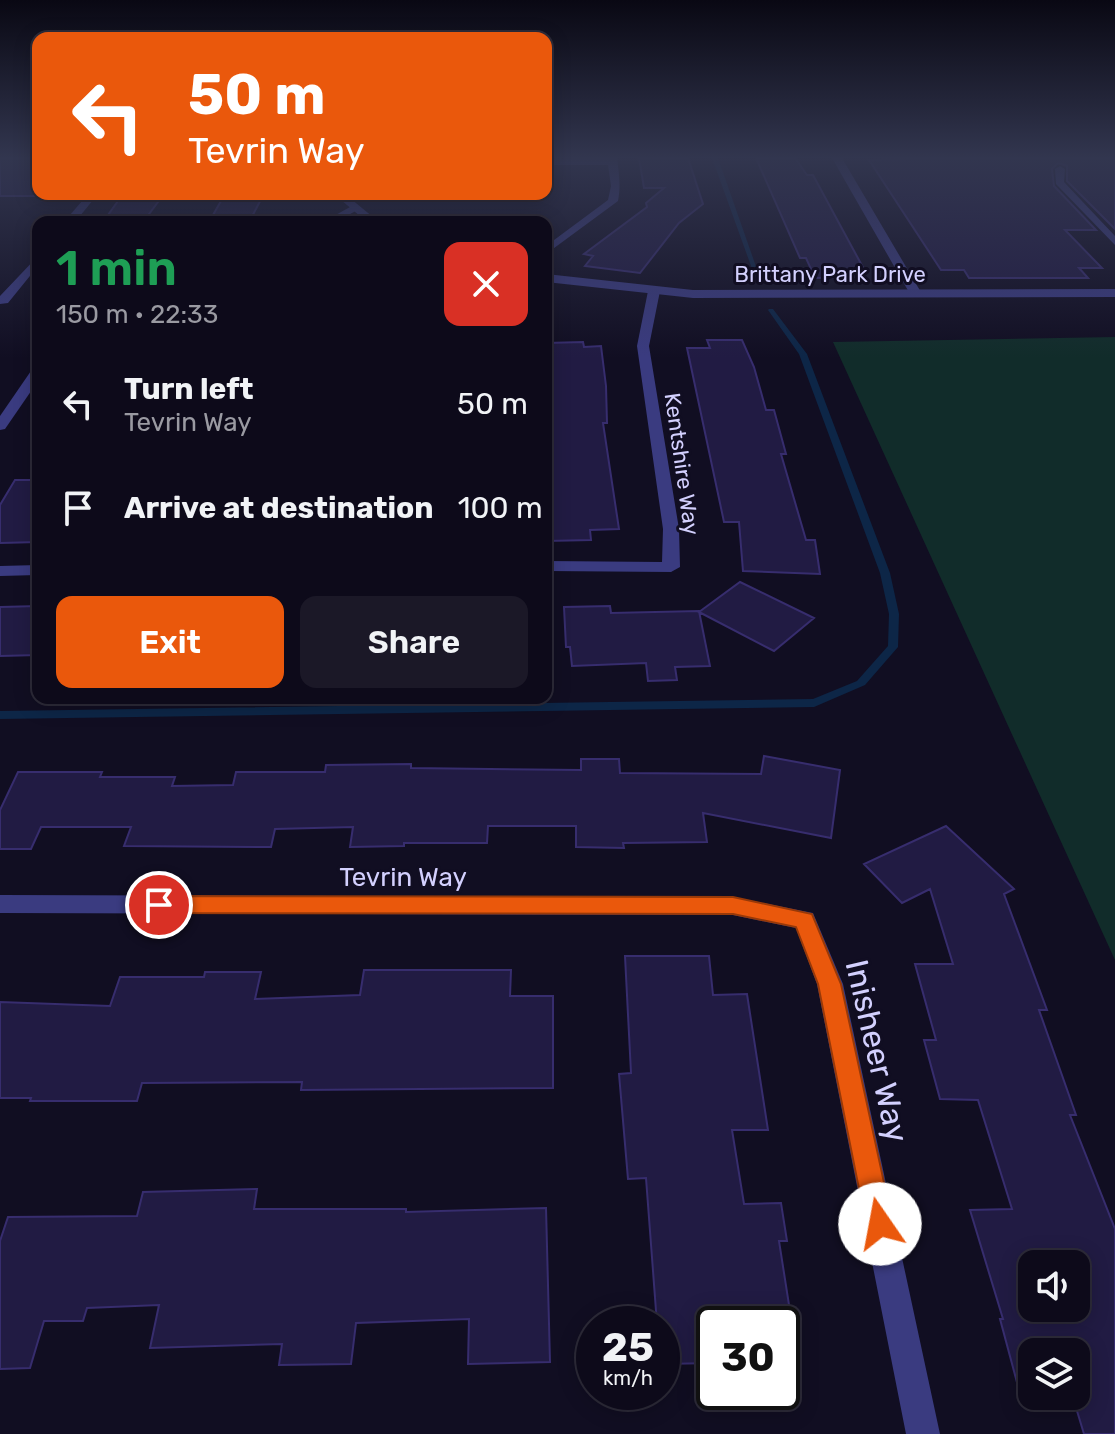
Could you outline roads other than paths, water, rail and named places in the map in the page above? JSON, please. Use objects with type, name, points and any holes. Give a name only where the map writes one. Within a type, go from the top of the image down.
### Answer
[{"type":"street","points":[[552,247],[581,225]]},
{"type":"street","points":[[876,225],[916,294]]},
{"type":"street","points":[[1099,225],[1115,242]]},
{"type":"street","points":[[0,300],[4,300],[32,266]]},
{"type":"street","name":"Brittany Park Drive","points":[[552,279],[654,291],[1115,293]]},
{"type":"street","name":"Kentshire Way","points":[[552,566],[671,567],[671,529],[643,346],[654,291]]},
{"type":"street","points":[[0,426],[32,380]]},
{"type":"street","points":[[0,571],[32,570]]},
{"type":"street","name":"Tevrin Way","points":[[0,904],[733,906],[805,920]]},
{"type":"street","name":"Inisheer Way","points":[[805,920],[830,984],[923,1434]]},
{"type":"waterway","points":[[739,225],[758,277]]},
{"type":"waterway","points":[[0,715],[814,703],[861,683],[893,647],[894,614],[885,573],[803,354],[771,310]]}]
